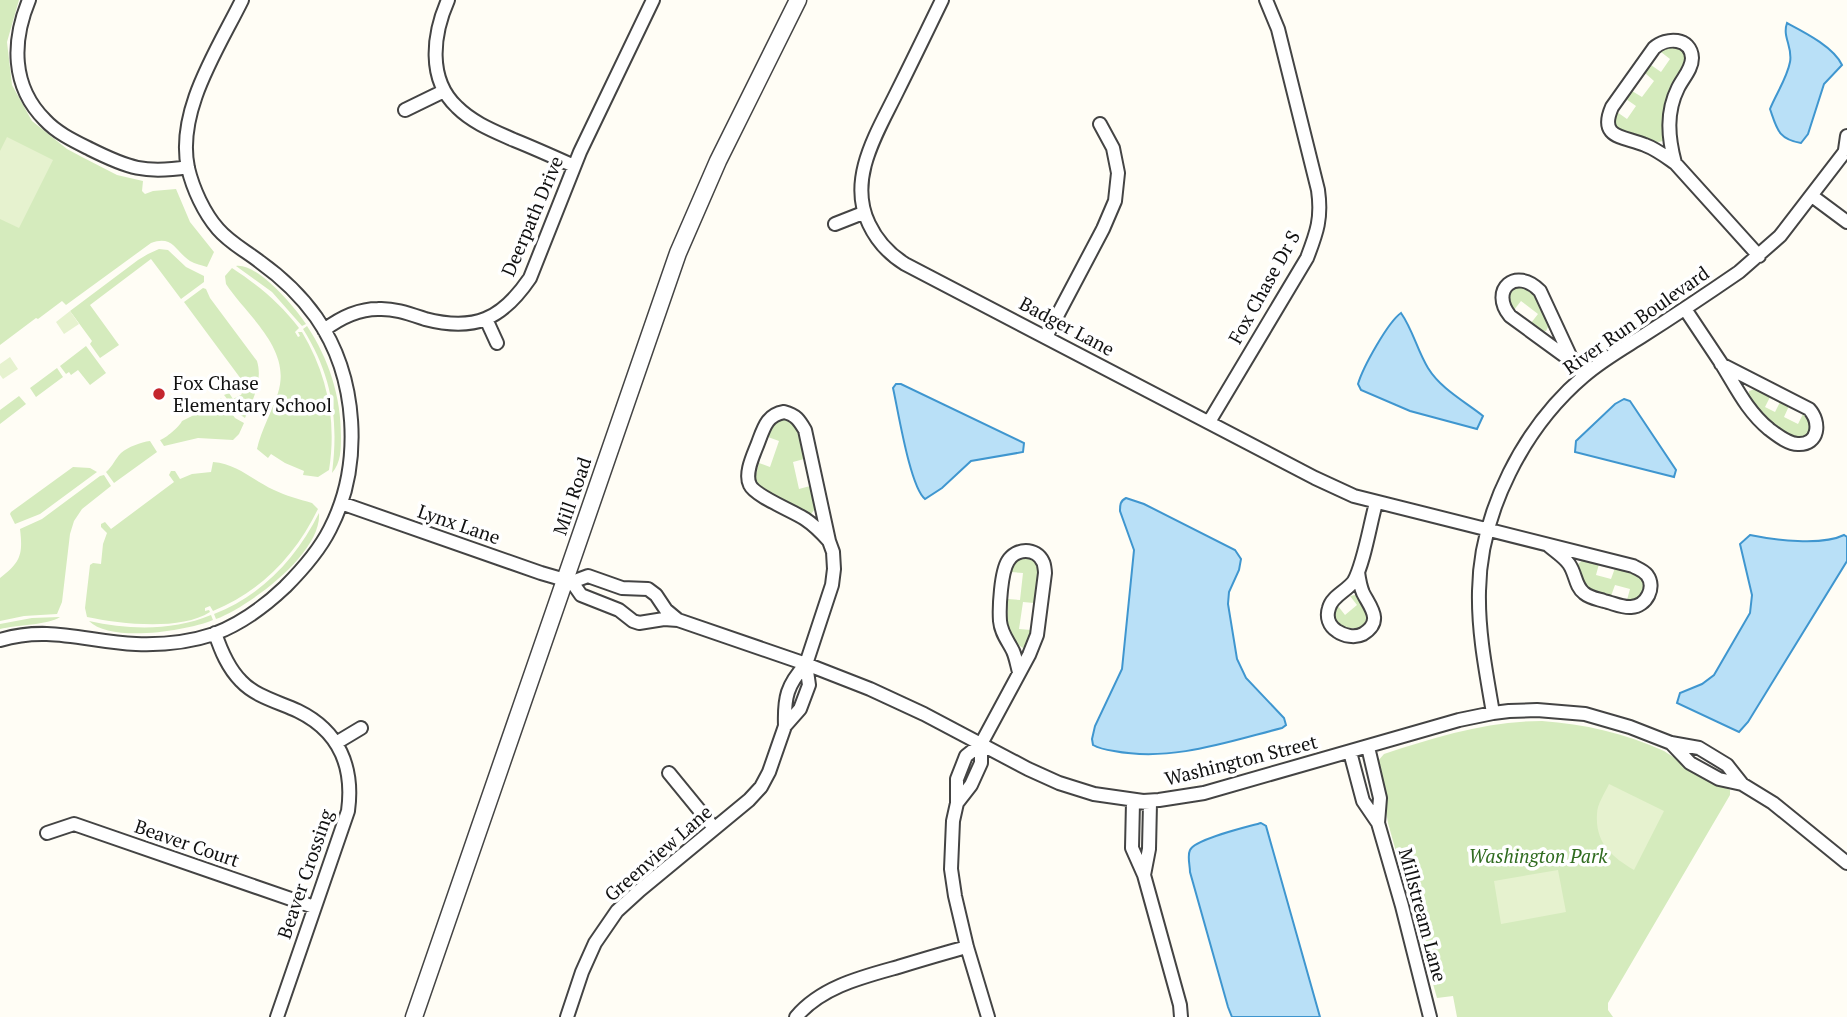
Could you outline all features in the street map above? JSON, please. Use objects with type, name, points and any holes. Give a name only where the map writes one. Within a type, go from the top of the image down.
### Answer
[{"type":"street","points":[[29,0],[20,22],[18,66],[23,87],[44,120],[71,139],[127,166],[155,171],[188,167]]},
{"type":"street","points":[[0,640],[12,636],[46,633],[135,644],[165,643],[215,634],[247,617],[273,598],[304,568],[330,531],[341,503],[347,484],[351,450],[350,413],[344,379],[333,348],[324,330],[301,298],[219,230],[204,208],[188,167],[188,124],[195,98],[242,0]]},
{"type":"street","points":[[448,0],[436,34],[435,54],[444,91],[456,107],[476,122],[574,166]]},
{"type":"street","name":"Deerpath Drive","points":[[324,330],[348,315],[362,310],[378,309],[460,324],[486,319],[507,307],[519,295],[530,278],[574,166],[653,0]]},
{"type":"street","name":"Mill Road","points":[[414,1017],[569,581],[678,253],[718,161],[798,0]]},
{"type":"street","points":[[835,225],[863,213],[861,188],[868,154],[942,0]]},
{"type":"street","name":"Fox Chase Dr S","points":[[1209,422],[1307,258],[1316,236],[1320,213],[1318,192],[1278,29],[1266,0]]},
{"type":"street","points":[[1675,163],[1669,126],[1670,107],[1692,62],[1688,47],[1681,42],[1668,40],[1660,42],[1654,48],[1612,107],[1608,117],[1609,128],[1614,135],[1644,144],[1675,163],[1759,256]]},
{"type":"street","points":[[405,110],[444,91]]},
{"type":"street","points":[[1046,337],[1115,201],[1118,173],[1113,148],[1100,124]]},
{"type":"street","name":"River Run Boulevard","points":[[1493,713],[1480,634],[1479,589],[1488,530],[1500,493],[1520,454],[1538,425],[1584,376],[1739,272],[1780,236],[1846,149],[1847,136]]},
{"type":"street","points":[[1812,195],[1846,221]]},
{"type":"street","name":"Badger Lane","points":[[863,213],[877,239],[898,259],[1325,482],[1376,503],[1633,566],[1643,570],[1649,577],[1651,588],[1648,598],[1640,605],[1631,607],[1585,595],[1579,588],[1571,566],[1549,546]]},
{"type":"street","points":[[1573,362],[1503,308],[1504,290],[1511,282],[1522,279],[1540,290],[1573,362],[1584,376]]},
{"type":"street","points":[[1685,309],[1752,413],[1789,442],[1799,445],[1808,442],[1815,435],[1817,425],[1810,409],[1721,364]]},
{"type":"street","points":[[486,319],[498,343]]},
{"type":"street","name":"Greenview Lane","points":[[567,1017],[595,943],[617,911],[736,813],[761,787],[785,726],[800,709],[809,685],[806,664],[832,585],[833,552],[804,430],[799,419],[793,414],[775,414],[764,428],[750,466],[750,485],[756,492],[805,519],[830,541]]},
{"type":"street","name":"Lynx Lane","points":[[341,503],[569,581]]},
{"type":"street","points":[[1358,572],[1363,592],[1374,612],[1374,620],[1365,633],[1349,636],[1334,629],[1329,623],[1328,609],[1331,602],[1350,586],[1358,572],[1376,503]]},
{"type":"street","points":[[988,1017],[955,896],[951,869],[953,821],[957,803],[957,779],[966,756],[981,744],[1029,655],[1037,635],[1044,562],[1037,554],[1028,550],[1017,552],[1009,559],[1004,569],[1000,610],[1001,631],[1013,652],[1019,672]]},
{"type":"street","name":"Washington Street","points":[[678,620],[648,589],[622,588],[587,576],[569,581],[581,595],[619,610],[633,621],[639,623],[678,620],[806,664],[925,714],[1059,783],[1094,794],[1143,801],[1204,793],[1459,720],[1493,713],[1537,710],[1585,714],[1671,743],[1690,764],[1719,779],[1742,785],[1773,803],[1847,863]]},
{"type":"street","name":"Beaver Crossing","points":[[215,634],[227,663],[241,682],[260,695],[300,712],[320,725],[336,743],[344,758],[348,775],[348,811],[277,1017]]},
{"type":"street","points":[[336,743],[361,728]]},
{"type":"street","name":"Millstream Lane","points":[[1368,747],[1380,798],[1378,823]]},
{"type":"street","name":"Millstream Lane","points":[[1350,752],[1363,801],[1378,823],[1430,1017]]},
{"type":"street","points":[[669,773],[715,828]]},
{"type":"street","points":[[1143,801],[1133,802],[1132,848],[1144,875],[1181,1017]]},
{"type":"street","name":"Beaver Court","points":[[47,833],[74,824],[314,907]]},
{"type":"street","points":[[796,1017],[824,994],[852,980],[967,947]]},
{"type":"green space","points":[[0,0],[19,0],[7,42],[12,85],[32,121],[67,149],[117,175],[143,181],[142,191],[145,194],[176,189],[190,222],[214,252],[207,267],[190,261],[169,243],[151,243],[66,305],[62,301],[0,345]]},
{"type":"green space","points":[[1674,46],[1682,51],[1685,61],[1666,98],[1663,141],[1652,141],[1620,131],[1615,124],[1617,112],[1627,119],[1636,106],[1626,99],[1632,91],[1642,97],[1654,81],[1645,73],[1651,65],[1661,72],[1670,59],[1661,52]]},
{"type":"green space","points":[[7,137],[53,160],[19,228],[0,219],[0,151]]},
{"type":"green space","points":[[159,249],[168,250],[186,267],[204,276],[204,282],[181,299],[151,259],[90,305],[119,345],[100,358],[90,344],[92,341],[70,311],[138,260]]},
{"type":"green space","points":[[236,266],[255,271],[265,278],[306,324],[302,326],[272,292]]},
{"type":"green space","points":[[232,268],[284,310],[299,328],[295,332],[298,337],[298,332],[302,332],[318,364],[328,398],[332,433],[329,470],[318,477],[303,475],[304,471],[271,454],[268,458],[257,449],[278,393],[281,377],[279,362],[266,334],[226,284],[225,276]]},
{"type":"green space","points":[[1520,286],[1532,290],[1549,325],[1546,331],[1540,331],[1531,323],[1538,314],[1521,301],[1514,310],[1511,307],[1510,293]]},
{"type":"green space","points":[[203,288],[257,361],[258,383],[245,418],[224,395],[229,393],[233,399],[241,395],[241,379],[184,302]]},
{"type":"green space","points":[[70,311],[79,324],[64,334],[56,322]]},
{"type":"green space","points":[[307,326],[327,365],[339,407],[341,451],[332,473],[334,416],[331,398],[321,363],[303,329]]},
{"type":"green space","points":[[86,346],[106,373],[90,385],[78,370],[71,375],[69,372],[66,374],[60,366]]},
{"type":"green space","points":[[10,357],[18,369],[3,379],[0,375],[0,364]]},
{"type":"green space","points":[[57,368],[63,377],[36,397],[30,388]]},
{"type":"green space","points":[[1755,389],[1770,397],[1765,407],[1775,412],[1780,402],[1789,406],[1784,417],[1798,424],[1803,414],[1809,419],[1811,425],[1806,435],[1799,438],[1790,436],[1770,421],[1748,397],[1749,391]]},
{"type":"green space","points":[[19,396],[26,404],[0,424],[0,410]]},
{"type":"green space","points":[[221,398],[235,418],[244,423],[233,440],[198,438],[164,446],[160,440],[182,421],[199,409],[215,404]]},
{"type":"green space","points":[[783,419],[793,424],[798,434],[804,459],[793,462],[799,489],[810,486],[815,509],[811,514],[761,488],[755,480],[759,463],[770,467],[779,441],[768,437],[773,424]]},
{"type":"green space","points":[[150,441],[157,452],[114,483],[106,472],[119,455],[131,447]]},
{"type":"green space","points":[[213,462],[237,469],[279,492],[312,503],[318,509],[287,557],[246,593],[213,611],[210,606],[205,608],[205,611],[210,612],[197,618],[183,622],[150,624],[87,617],[85,608],[90,565],[101,564],[107,533],[101,524],[105,522],[111,529],[174,482],[169,475],[171,471],[175,471],[180,479],[192,474],[211,472]]},
{"type":"green space","points":[[73,467],[90,468],[97,472],[40,514],[15,524],[11,512]]},
{"type":"green space","points":[[104,475],[111,486],[82,509],[74,521],[62,602],[57,614],[0,621],[0,578],[19,557],[20,529],[42,519]]},
{"type":"green space","points":[[319,513],[317,529],[297,561],[247,603],[216,619],[214,614],[247,597],[276,574],[300,546]]},
{"type":"green space","points":[[1025,557],[1036,564],[1038,576],[1034,603],[1023,602],[1019,629],[1031,630],[1023,648],[1012,638],[1007,613],[1008,599],[1020,600],[1023,573],[1011,572],[1017,560]]},
{"type":"green space","points":[[1583,560],[1599,564],[1596,575],[1611,579],[1615,568],[1632,573],[1643,583],[1642,595],[1627,600],[1630,589],[1615,585],[1611,596],[1592,590],[1581,579],[1578,564]]},
{"type":"green space","points":[[1355,595],[1361,600],[1367,613],[1364,624],[1352,628],[1342,626],[1336,617],[1336,609],[1338,606],[1345,615],[1357,605],[1350,596]]},
{"type":"green space","points":[[211,615],[213,620],[201,624],[149,633],[114,632],[99,628],[89,621],[151,627],[182,624]]},
{"type":"green space","points":[[60,617],[0,629],[0,624],[32,618]]},
{"type":"green space","name":"Washington Park","points":[[1542,721],[1604,730],[1634,739],[1668,753],[1699,776],[1730,790],[1730,795],[1608,1003],[1608,1010],[1613,1017],[1457,1017],[1453,996],[1437,998],[1388,823],[1378,761],[1384,754],[1462,731]]},
{"type":"green space","points":[[1609,784],[1664,811],[1634,870],[1606,848],[1599,833],[1597,810]]},
{"type":"green space","points":[[1558,870],[1566,912],[1501,924],[1494,881]]},
{"type":"water","points":[[1787,23],[1826,46],[1842,65],[1824,84],[1808,134],[1801,143],[1787,139],[1779,132],[1770,109],[1790,62]]},
{"type":"water","points":[[1401,313],[1433,375],[1483,416],[1477,429],[1410,411],[1361,390],[1358,384],[1370,356]]},
{"type":"water","points":[[896,384],[1024,443],[1023,452],[971,461],[942,488],[925,499],[914,480],[905,447],[893,388]]},
{"type":"water","points":[[1624,399],[1630,401],[1676,470],[1674,477],[1575,452],[1576,441],[1615,404]]},
{"type":"water","points":[[1126,498],[1144,504],[1235,550],[1241,559],[1229,592],[1228,604],[1237,659],[1246,678],[1284,718],[1286,725],[1282,728],[1199,749],[1157,754],[1106,750],[1093,745],[1095,726],[1122,669],[1134,550],[1120,511],[1121,503]]},
{"type":"water","points":[[1750,535],[1811,541],[1844,535],[1847,537],[1847,561],[1748,722],[1739,732],[1677,703],[1680,693],[1702,684],[1714,675],[1750,613],[1752,595],[1740,544]]},
{"type":"water","points":[[1261,823],[1266,826],[1320,1017],[1232,1017],[1228,1007],[1190,872],[1189,852],[1201,842]]},
{"type":"place","name":"Fox Chase Elementary School","points":[[159,394]]}]
